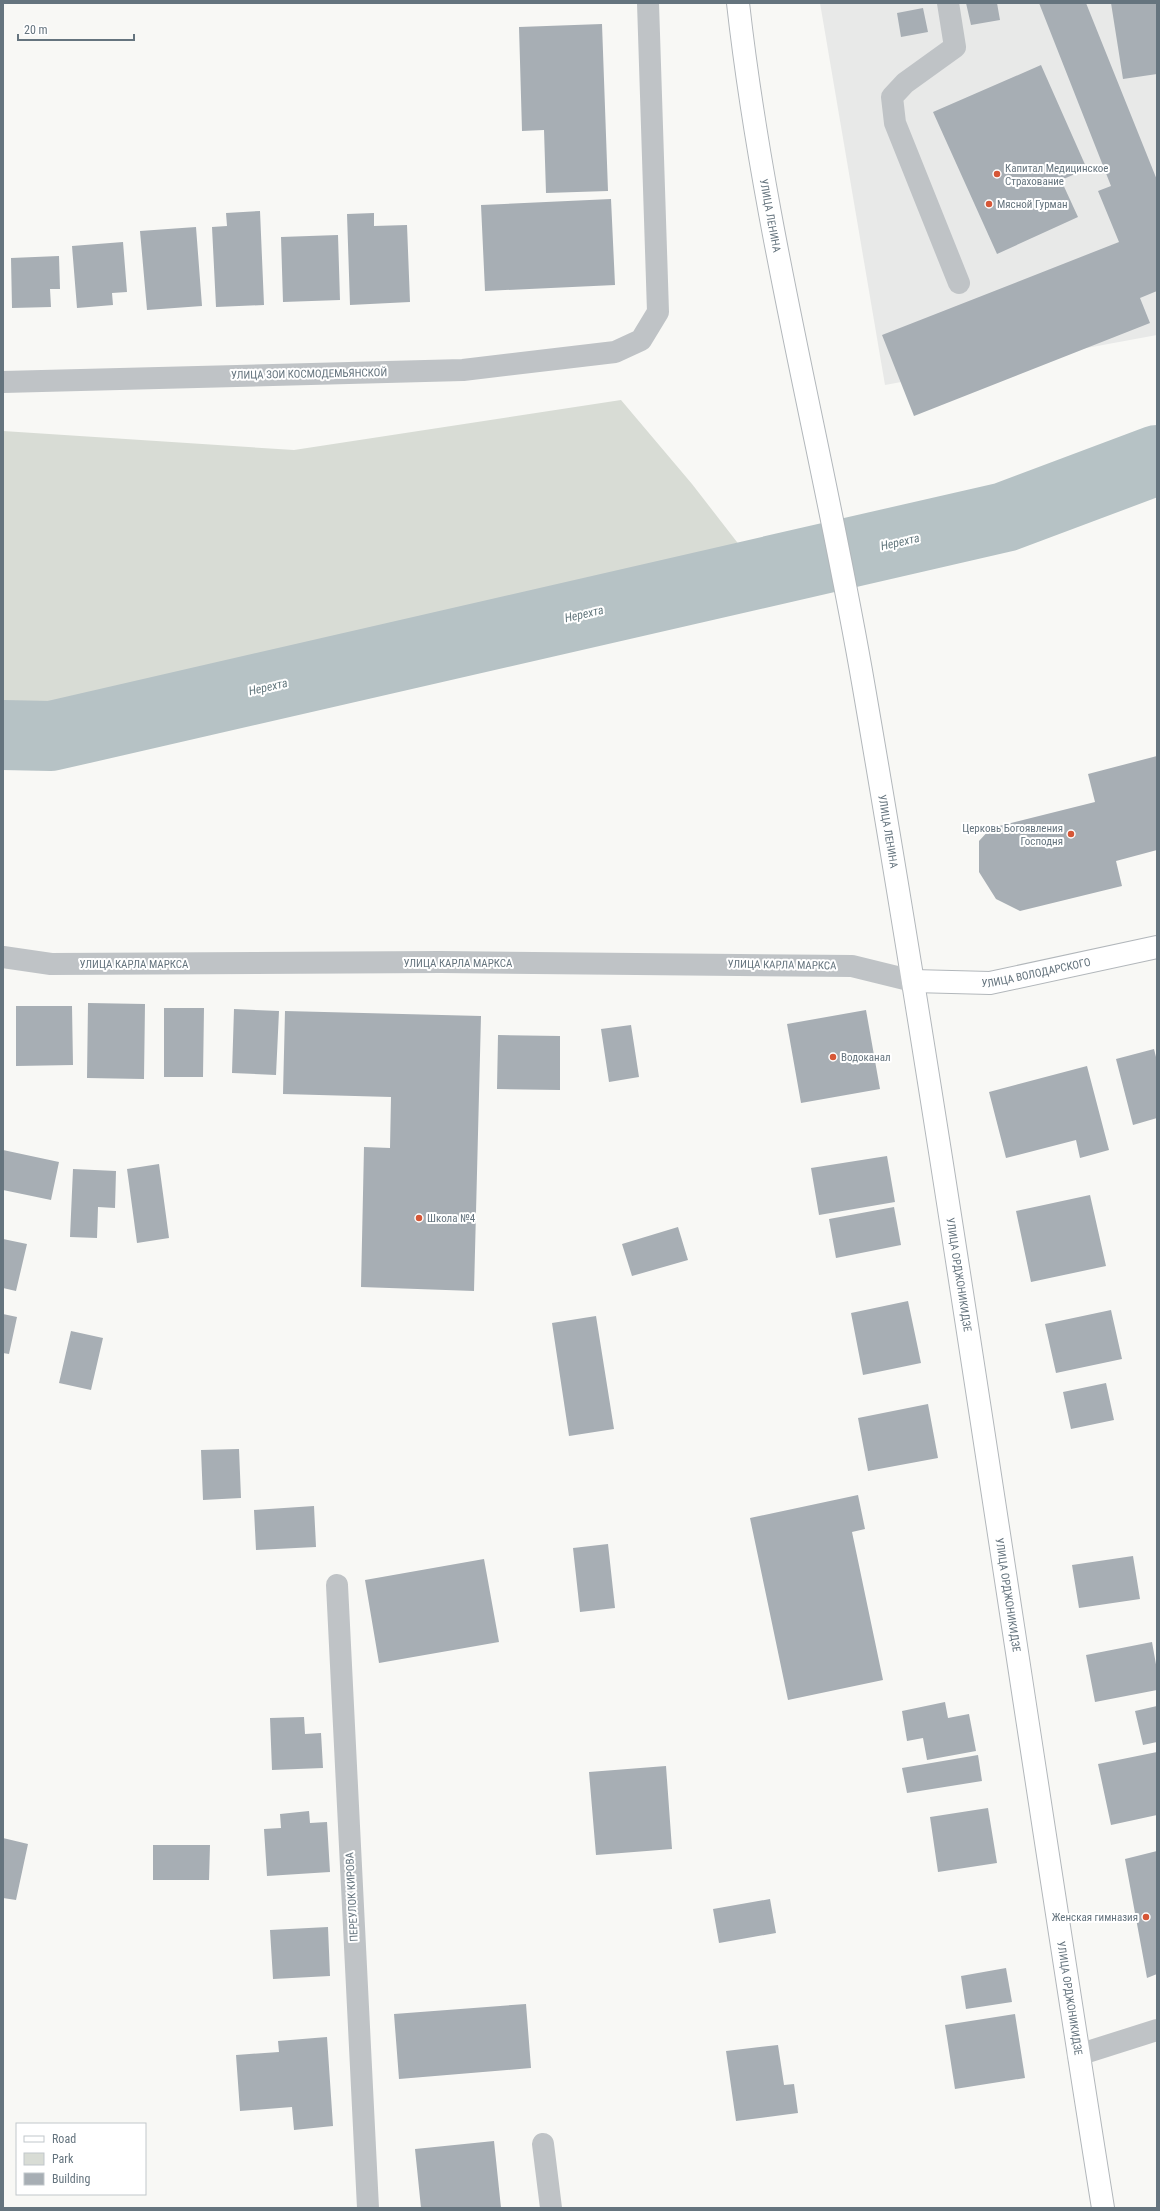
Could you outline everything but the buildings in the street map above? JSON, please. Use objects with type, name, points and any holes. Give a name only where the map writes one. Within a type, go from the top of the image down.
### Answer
[{"type":"main road","name":"УЛИЦА ЛЕНИНА","points":[[738,3],[753,118],[863,681],[913,981]]},
{"type":"main road","name":"УЛИЦА ВОЛОДАРСКОГО","points":[[913,981],[990,983],[1157,947]]},
{"type":"main road","name":"УЛИЦА ОРДЖОНИКИДЗЕ","points":[[913,981],[1078,2055],[1103,2208]]},
{"type":"street","name":"УЛИЦА ЗОИ КОСМОДЕМЬЯНСКОЙ","points":[[3,382],[463,370],[615,352],[641,340],[658,312],[648,3]]},
{"type":"street","points":[[948,3],[955,47],[905,83],[892,97],[895,123],[959,283]]},
{"type":"street","name":"УЛИЦА КАРЛА МАРКСА","points":[[3,957],[51,964],[440,962],[852,966],[913,981]]},
{"type":"street","name":"ПЕРЕУЛОК КИРОВА","points":[[337,1585],[368,2208]]},
{"type":"street","points":[[1078,2055],[1157,2030]]},
{"type":"street","points":[[543,2144],[551,2208]]},
{"type":"shaded area","points":[[820,3],[1157,3],[1157,335],[885,385]]},
{"type":"green space","points":[[621,400],[692,484],[761,573],[51,736],[3,735],[3,431],[294,450]]},
{"type":"waterway","name":"Нерехта","points":[[3,735],[51,736],[1005,517],[1157,460]]},
{"type":"place","name":"Капитал Медицинское Страхование","points":[[997,174]]},
{"type":"place","name":"Мясной Гурман","points":[[989,204]]},
{"type":"place","name":"Церковь Богоявления Господня","points":[[1071,834]]},
{"type":"place","name":"Водоканал","points":[[833,1057]]},
{"type":"place","name":"Школа №4","points":[[419,1218]]},
{"type":"place","name":"Женская гимназия","points":[[1146,1917]]}]
